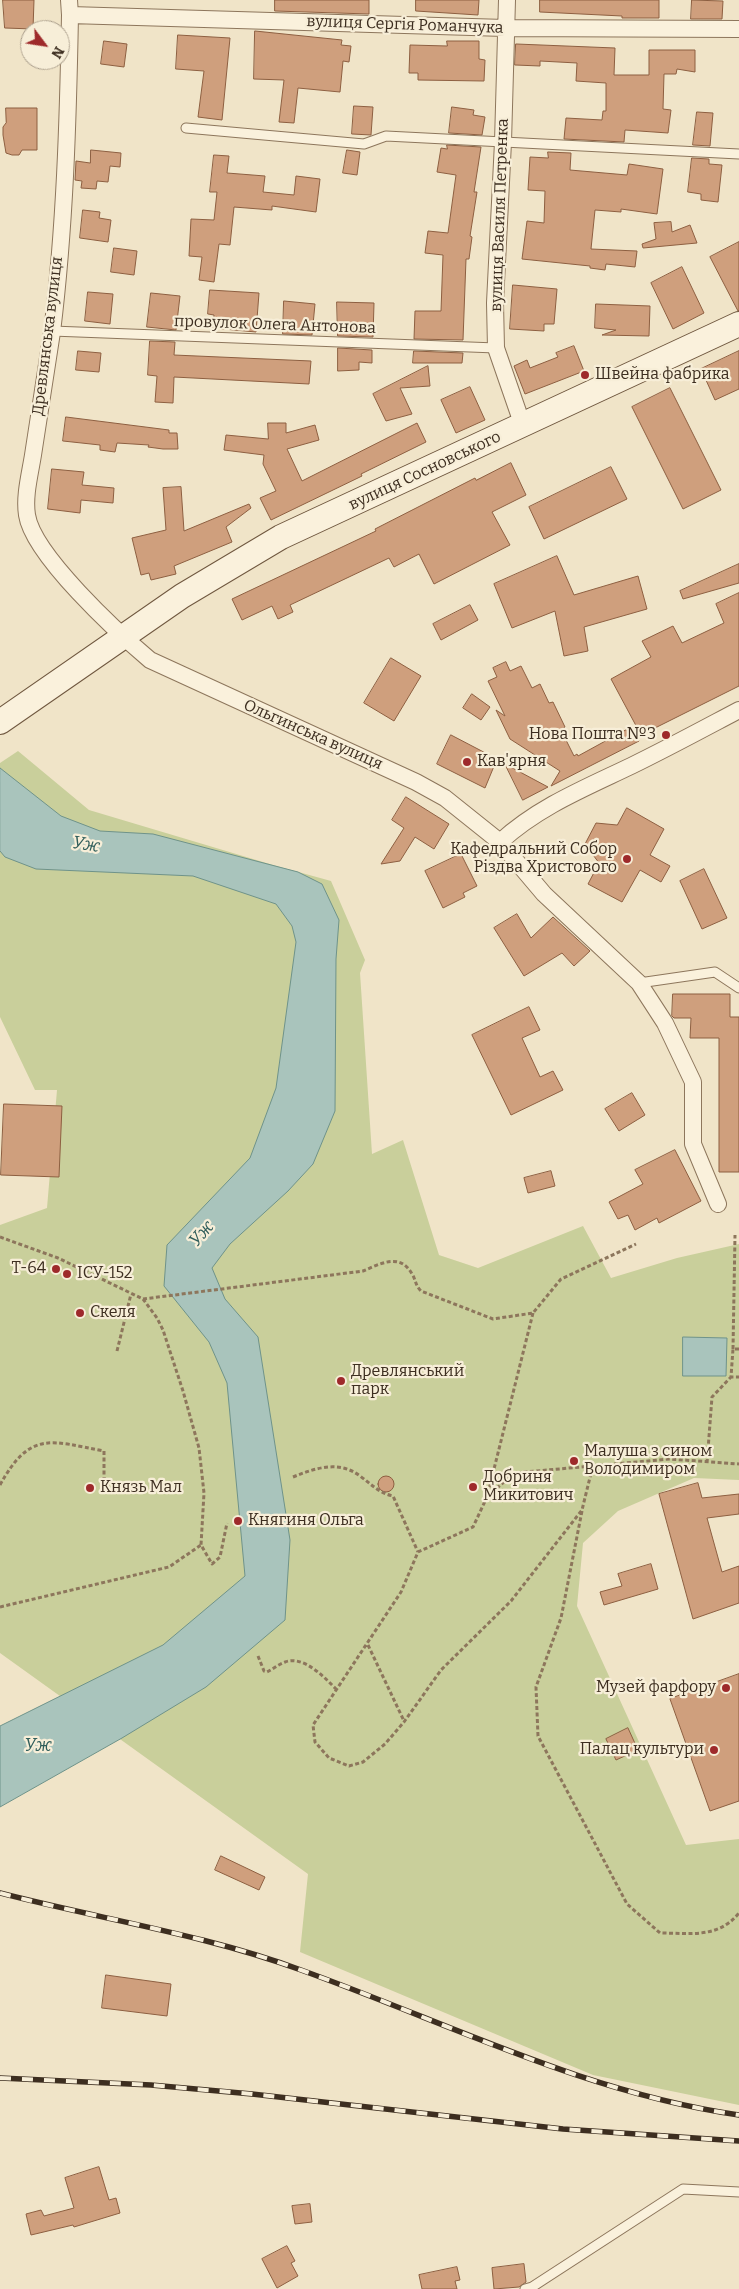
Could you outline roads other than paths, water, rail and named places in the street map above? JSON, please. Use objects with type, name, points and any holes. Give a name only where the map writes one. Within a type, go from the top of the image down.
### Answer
[{"type":"street","name":"вулиця Василя Петренка","points":[[507,0],[503,142],[495,303],[496,348],[524,426]]},
{"type":"street","name":"вулиця Сергія Романчука","points":[[69,7],[505,28],[739,30]]},
{"type":"street","name":"Древлянська вулиця","points":[[69,7],[68,154],[52,331],[28,487],[27,515],[37,542],[57,569],[122,636]]},
{"type":"street","name":"вулиця Сосновського","points":[[0,722],[182,596],[281,537],[524,426],[739,324]]},
{"type":"street","name":"Ольгинська вулиця","points":[[122,636],[150,660],[416,782],[444,798],[500,842],[544,894],[639,983],[665,1023],[693,1082],[693,1144],[718,1204]]},
{"type":"street","points":[[500,842],[518,826],[541,810],[663,751],[739,710]]},
{"type":"lane","points":[[186,128],[364,144],[386,136],[739,154]]},
{"type":"lane","name":"провулок Олега Антонова","points":[[52,331],[496,348]]},
{"type":"lane","points":[[639,983],[715,972],[739,988]]},
{"type":"lane","points":[[525,2289],[532,2287],[683,2189],[739,2192]]},
{"type":"water","name":"Уж","points":[[0,768],[61,816],[100,831],[153,834],[298,872],[322,884],[339,920],[336,959],[335,1111],[313,1164],[288,1191],[230,1244],[212,1268],[225,1299],[258,1337],[290,1540],[285,1620],[206,1687],[122,1738],[0,1807],[0,1726],[163,1645],[245,1576],[227,1383],[209,1342],[164,1286],[167,1245],[250,1158],[276,1088],[296,942],[292,926],[276,904],[193,876],[36,869],[5,857],[0,851]]},
{"type":"water","points":[[683,1337],[727,1338],[726,1376],[683,1376]]},
{"type":"railway","points":[[0,1893],[227,1946],[264,1957],[571,2073],[682,2105],[739,2115]]},
{"type":"railway","points":[[0,2078],[151,2085],[252,2094],[563,2129],[739,2141]]},
{"type":"place","name":"Швейна фабрика","points":[[585,375]]},
{"type":"place","name":"Нова Пошта №3","points":[[666,735]]},
{"type":"place","name":"Кав'ярня","points":[[467,762]]},
{"type":"place","name":"Кафедральний Собор Різдва Христового","points":[[627,859]]},
{"type":"place","name":"Т-64","points":[[56,1269]]},
{"type":"place","name":"ІСУ-152","points":[[67,1274]]},
{"type":"place","name":"Скеля","points":[[80,1313]]},
{"type":"place","name":"Древлянський парк","points":[[341,1381]]},
{"type":"place","name":"Малуша з сином Володимиром","points":[[574,1461]]},
{"type":"place","name":"Добриня Микитович","points":[[473,1487]]},
{"type":"place","name":"Князь Мал","points":[[90,1488]]},
{"type":"place","name":"Княгиня Ольга","points":[[238,1521]]},
{"type":"place","name":"Музей фарфору","points":[[726,1688]]},
{"type":"place","name":"Палац культури","points":[[714,1750]]}]
